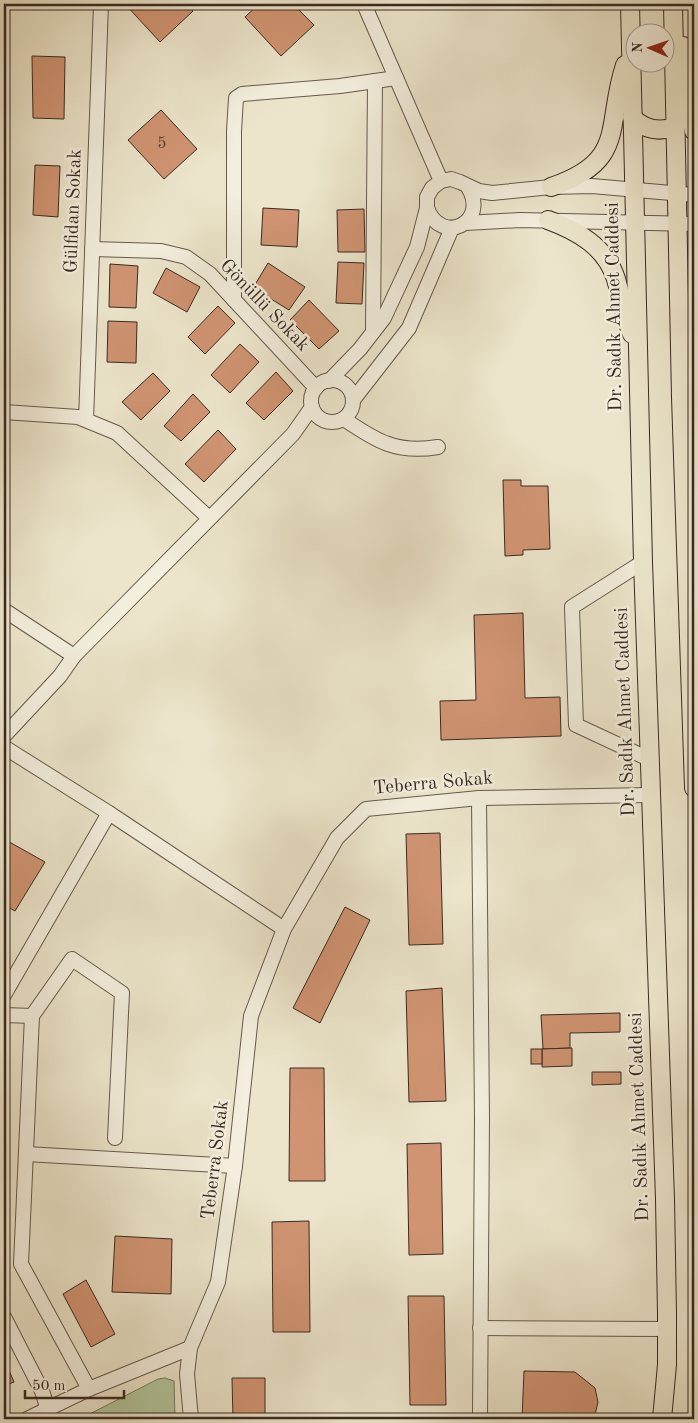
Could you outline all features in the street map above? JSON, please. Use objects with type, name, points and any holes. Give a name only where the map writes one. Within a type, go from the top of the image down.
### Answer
[{"type":"main road","name":"Dr. Sadık Ahmet Caddesi","points":[[630,4],[630,22]]},
{"type":"main road","points":[[674,9],[676,193],[686,224],[681,397],[694,788]]},
{"type":"main road","points":[[674,9],[684,50],[689,109],[694,131]]},
{"type":"main road","points":[[551,187],[583,174],[604,152],[613,131],[620,81],[626,64]]},
{"type":"main road","name":"Dr. Sadık Ahmet Caddesi","points":[[631,72],[642,562],[665,1199],[667,1329],[662,1419]]},
{"type":"main road","points":[[632,117],[644,126],[654,130],[675,127]]},
{"type":"main road","points":[[548,220],[584,238],[607,259],[616,279],[623,310],[636,344]]},
{"type":"main road","points":[[681,397],[694,355]]},
{"type":"street","name":"Gülfidan Sokak","points":[[86,420],[101,4]]},
{"type":"street","points":[[364,4],[441,181]]},
{"type":"street","points":[[234,300],[234,131],[236,98],[242,94],[340,86],[396,78]]},
{"type":"street","points":[[373,332],[375,81]]},
{"type":"street","points":[[452,228],[409,328],[353,400],[349,414],[337,422],[323,420],[317,416],[312,407],[311,400],[316,388],[329,381],[360,349],[384,318],[417,247],[427,208],[427,197],[432,188],[441,181],[451,180],[460,182],[468,187],[492,193],[551,187],[592,186],[694,195]]},
{"type":"street","points":[[466,223],[472,215],[475,205],[468,187]]},
{"type":"street","points":[[427,208],[436,223],[452,228],[466,223],[548,220],[686,224]]},
{"type":"street","name":"Gönüllü Sokak","points":[[92,248],[161,251],[186,257],[210,274],[316,388]]},
{"type":"street","points":[[329,381],[340,382],[346,386],[353,400]]},
{"type":"street","points":[[4,736],[60,676],[74,656],[293,434],[312,407]]},
{"type":"street","points":[[4,412],[78,417],[117,433],[209,518]]},
{"type":"street","points":[[344,418],[372,438],[400,449],[417,451],[438,447]]},
{"type":"street","points":[[293,434],[323,420]]},
{"type":"street","points":[[642,562],[572,607],[576,725],[649,759]]},
{"type":"street","points":[[4,610],[74,656]]},
{"type":"street","points":[[4,747],[109,813],[284,928]]},
{"type":"street","name":"Teberra Sokak","points":[[191,1419],[187,1374],[190,1348],[218,1282],[235,1166],[251,1016],[284,928],[338,838],[366,809],[479,798],[650,795]]},
{"type":"street","points":[[479,798],[482,1118],[480,1419]]},
{"type":"street","points":[[4,995],[109,813]]},
{"type":"street","points":[[89,1389],[21,1264],[32,1016],[72,958],[122,993],[116,1138]]},
{"type":"street","points":[[4,1015],[32,1016]]},
{"type":"street","points":[[26,1154],[235,1166]]},
{"type":"street","points":[[4,1317],[42,1390],[49,1414]]},
{"type":"street","points":[[480,1328],[667,1329]]},
{"type":"street","points":[[27,1419],[49,1414],[89,1389],[190,1348]]},
{"type":"green space","points":[[4,4],[9,4],[7,56],[4,56]]},
{"type":"green space","points":[[165,1378],[174,1381],[175,1419],[80,1419],[158,1379]]},
{"type":"building","points":[[34,4],[68,4],[68,8],[34,8]]},
{"type":"building","points":[[125,4],[186,4],[193,11],[160,42]]},
{"type":"building","points":[[259,4],[293,4],[314,25],[281,56],[245,17]]},
{"type":"building","points":[[32,56],[65,57],[64,119],[33,118]]},
{"type":"building","points":[[161,110],[197,149],[164,179],[128,140]]},
{"type":"building","points":[[35,165],[60,166],[58,217],[33,215]]},
{"type":"building","points":[[263,208],[299,210],[297,247],[261,245]]},
{"type":"building","points":[[364,209],[365,252],[338,252],[337,210]]},
{"type":"building","points":[[338,262],[364,263],[362,304],[336,303]]},
{"type":"building","points":[[268,263],[305,287],[289,310],[253,288]]},
{"type":"building","points":[[110,264],[138,266],[136,308],[109,307]]},
{"type":"building","points":[[166,268],[200,287],[187,312],[153,293]]},
{"type":"building","points":[[309,300],[339,331],[319,349],[290,320]]},
{"type":"building","points":[[218,306],[235,323],[205,354],[188,337]]},
{"type":"building","points":[[108,321],[137,322],[136,363],[107,362]]},
{"type":"building","points":[[240,344],[259,362],[230,393],[211,375]]},
{"type":"building","points":[[276,372],[293,391],[264,420],[246,403]]},
{"type":"building","points":[[153,373],[170,391],[141,420],[122,402]]},
{"type":"building","points":[[193,394],[210,412],[181,441],[164,426]]},
{"type":"building","points":[[218,430],[236,449],[204,482],[185,464]]},
{"type":"building","points":[[503,480],[521,480],[521,486],[548,486],[550,549],[523,550],[523,555],[505,556]]},
{"type":"building","points":[[523,613],[525,698],[560,697],[561,736],[441,740],[440,701],[476,700],[474,615]]},
{"type":"building","points":[[440,833],[443,944],[409,945],[406,834]]},
{"type":"building","points":[[4,839],[45,862],[15,911],[4,905]]},
{"type":"building","points":[[345,907],[370,920],[320,1023],[293,1008]]},
{"type":"building","points":[[442,988],[446,1101],[409,1102],[406,991]]},
{"type":"building","points":[[620,1013],[620,1032],[570,1033],[570,1048],[543,1049],[541,1015]]},
{"type":"building","points":[[572,1048],[572,1066],[542,1067],[542,1049]]},
{"type":"building","points":[[531,1049],[542,1049],[542,1064],[531,1064]]},
{"type":"building","points":[[290,1068],[324,1068],[325,1181],[289,1181]]},
{"type":"building","points":[[592,1072],[621,1072],[621,1084],[592,1085]]},
{"type":"building","points":[[441,1143],[443,1254],[409,1255],[407,1144]]},
{"type":"building","points":[[309,1221],[310,1332],[273,1332],[272,1222]]},
{"type":"building","points":[[115,1236],[172,1239],[171,1294],[112,1292]]},
{"type":"building","points":[[86,1280],[115,1334],[91,1347],[63,1294]]},
{"type":"building","points":[[408,1296],[444,1296],[446,1405],[410,1405]]},
{"type":"building","points":[[4,1359],[14,1382],[4,1386]]},
{"type":"building","points":[[524,1371],[575,1372],[595,1388],[598,1402],[594,1419],[522,1419]]},
{"type":"building","points":[[232,1378],[265,1378],[265,1419],[233,1419]]}]
